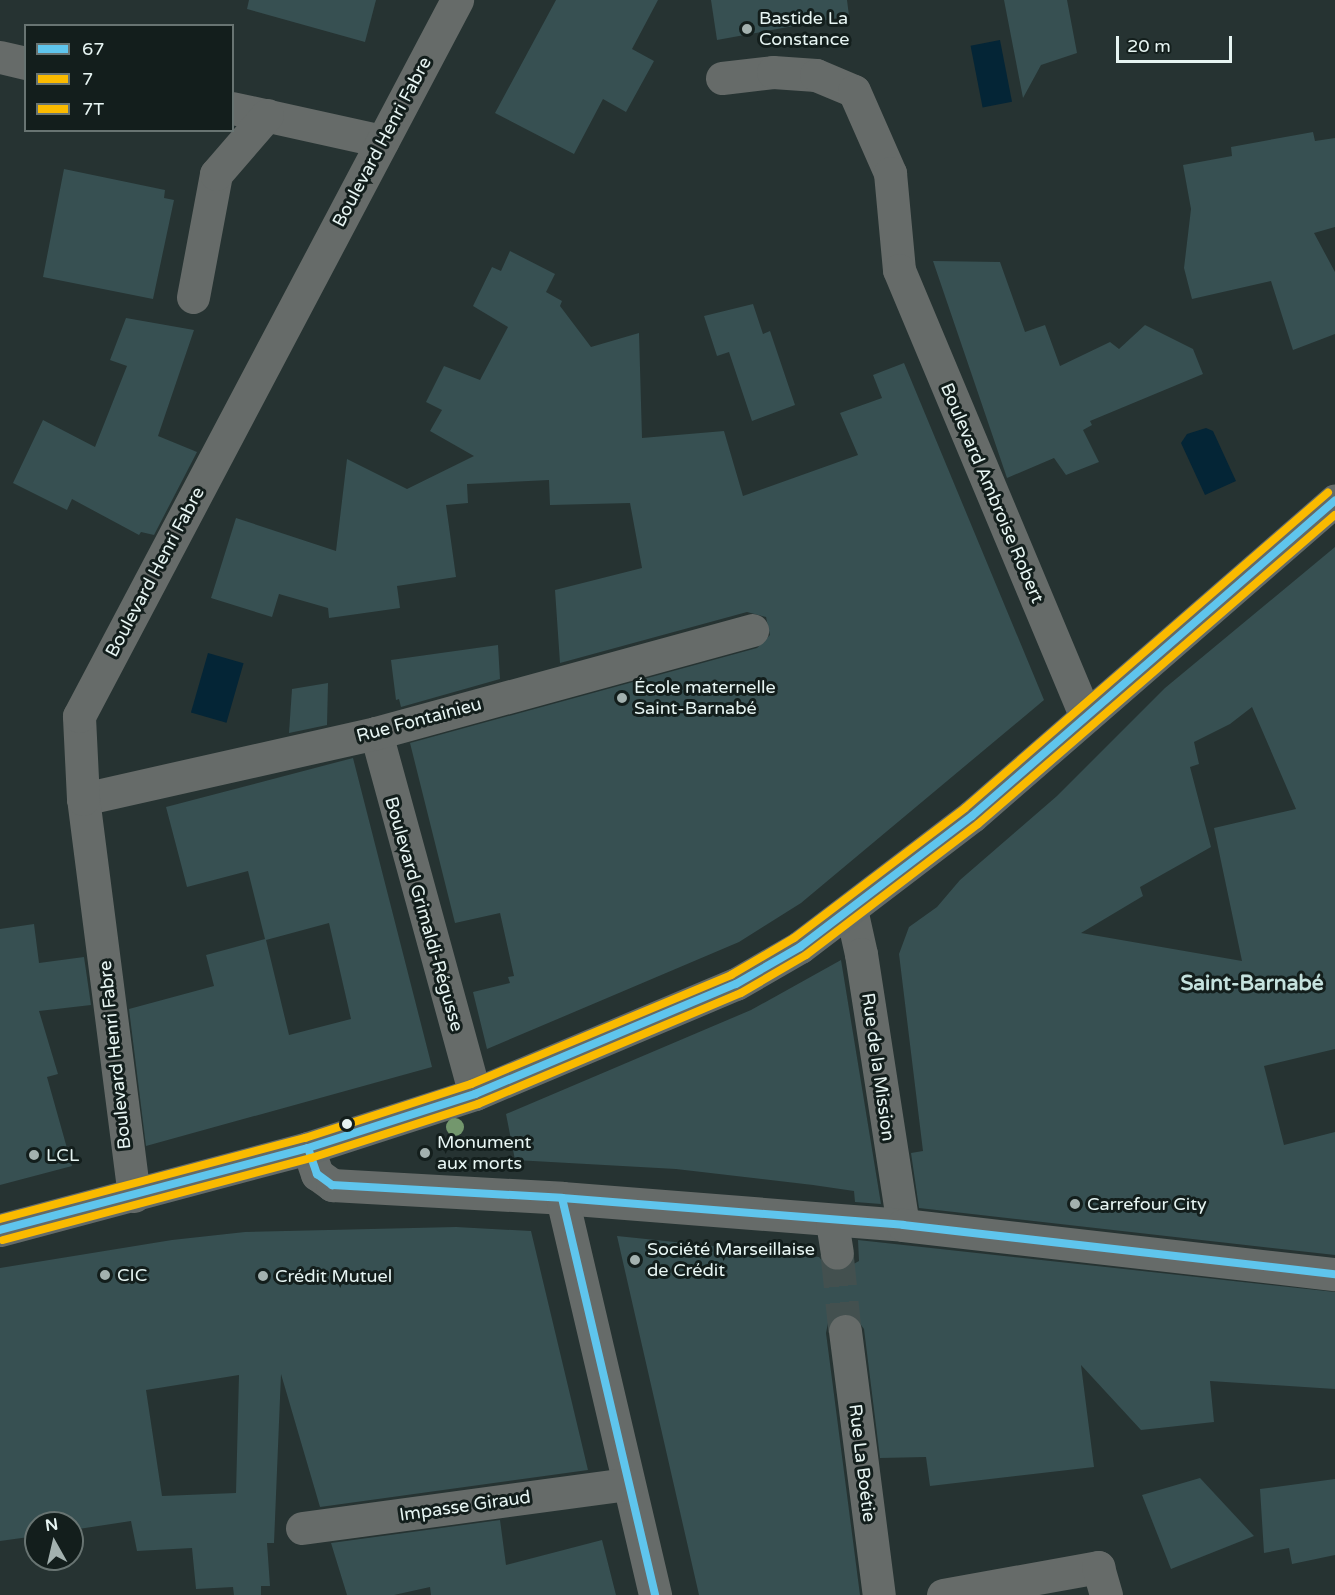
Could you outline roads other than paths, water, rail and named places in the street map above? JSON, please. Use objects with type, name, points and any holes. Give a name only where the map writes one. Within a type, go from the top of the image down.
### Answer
[{"type":"main road","points":[[0,1230],[308,1148],[475,1094],[736,984],[800,947],[972,816],[1335,501]]},
{"type":"street","name":"Boulevard Henri Fabre","points":[[134,1196],[83,799],[79,716],[457,0]]},
{"type":"street","points":[[0,57],[24,63]]},
{"type":"street","name":"Boulevard Ambroise Robert","points":[[722,78],[773,72],[816,75],[854,91],[890,173],[899,270],[1086,716]]},
{"type":"street","points":[[234,108],[382,141]]},
{"type":"street","points":[[194,297],[216,174],[267,115]]},
{"type":"street","name":"Rue Fontainieu","points":[[83,799],[376,733],[752,630]]},
{"type":"street","name":"Boulevard Grimaldi-Régusse","points":[[376,733],[475,1094]]},
{"type":"street","name":"Rue de la Mission","points":[[851,909],[861,954],[903,1226]]},
{"type":"street","points":[[308,1148],[317,1174],[332,1185],[562,1198],[835,1237],[903,1226],[1335,1274]]},
{"type":"street","points":[[562,1198],[655,1595]]},
{"type":"street","name":"Rue La Boétie","points":[[845,1330],[879,1595]]},
{"type":"street","name":"Impasse Giraud","points":[[302,1527],[628,1484]]},
{"type":"street","points":[[943,1595],[1098,1567],[1106,1595]]},
{"type":"water","points":[[1000,40],[1012,102],[983,108],[971,46]]},
{"type":"water","points":[[1206,428],[1213,431],[1236,481],[1205,495],[1181,443],[1187,434]]},
{"type":"water","points":[[208,653],[244,663],[226,723],[191,713]]},
{"type":"tunnel","points":[[837,1253],[845,1331]]},
{"type":"place","name":"Bastide La Constance","points":[[747,29]]},
{"type":"place","name":"École maternelle Saint-Barnabé","points":[[622,698]]},
{"type":"place","name":"Monument aux morts","points":[[425,1153]]},
{"type":"place","name":"LCL","points":[[34,1155]]},
{"type":"place","name":"Carrefour City","points":[[1075,1204]]},
{"type":"place","name":"Société Marseillaise de Crédit","points":[[635,1260]]},
{"type":"place","name":"CIC","points":[[105,1275]]},
{"type":"place","name":"Crédit Mutuel","points":[[263,1276]]},
{"type":"district","name":"Saint-Barnabé","points":[[1252,984]]}]
